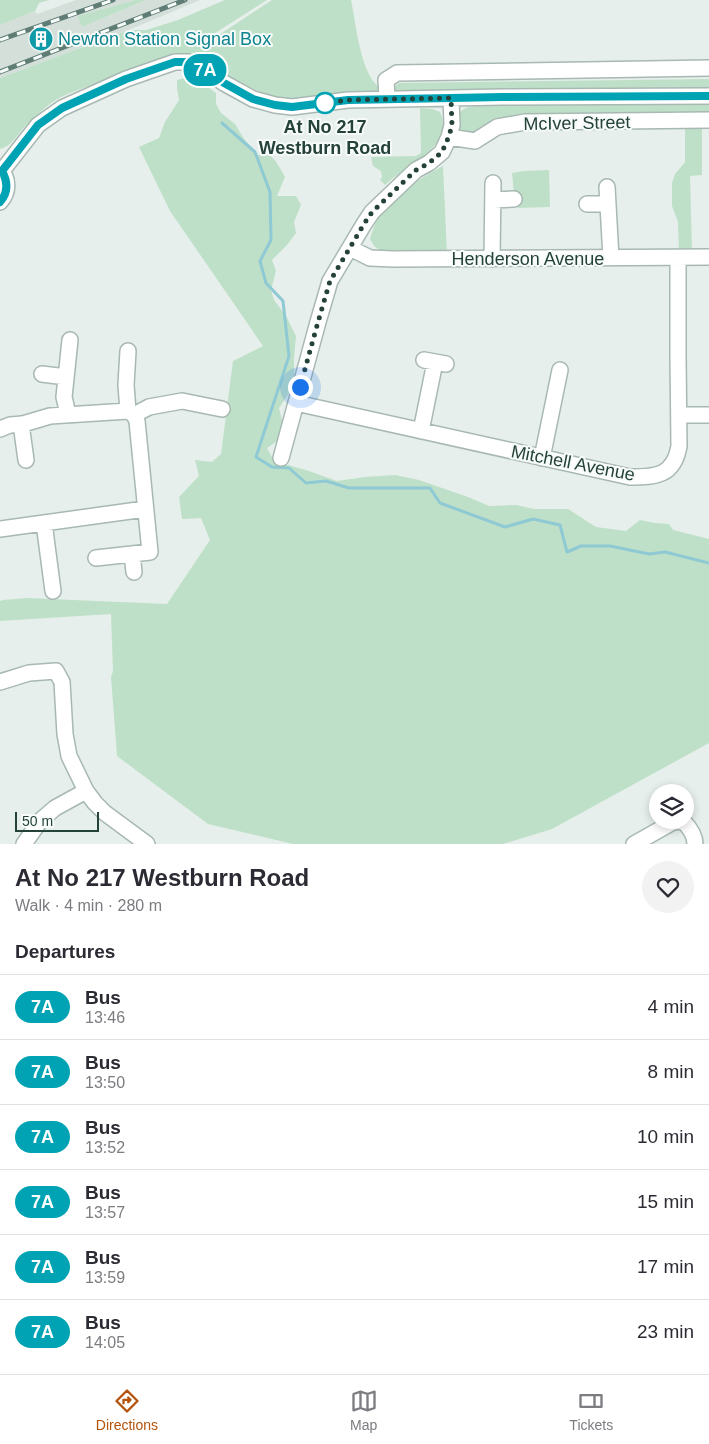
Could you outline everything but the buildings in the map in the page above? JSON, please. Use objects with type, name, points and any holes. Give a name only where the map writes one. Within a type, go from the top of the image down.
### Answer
[{"type":"street","points":[[0,202],[6,193],[7,183],[1,170],[38,125],[62,108],[126,79],[175,62],[188,62],[199,66],[253,99],[292,107],[348,100],[709,96]]},
{"type":"street","points":[[387,99],[386,80],[397,73],[709,68]]},
{"type":"street","points":[[281,458],[330,281],[372,212],[416,170],[429,163],[442,152],[452,125],[451,98]]},
{"type":"street","name":"McIver Street","points":[[449,136],[475,141],[497,127],[525,122],[709,120]]},
{"type":"street","points":[[492,259],[493,183]]},
{"type":"street","points":[[607,187],[611,258]]},
{"type":"street","points":[[493,200],[514,199]]},
{"type":"street","points":[[587,204],[608,204]]},
{"type":"street","name":"Henderson Avenue","points":[[350,248],[370,258],[426,260],[709,257]]},
{"type":"street","name":"Mitchell Avenue","points":[[296,403],[630,477],[650,477],[662,474],[671,467],[677,456],[679,446],[678,258]]},
{"type":"street","points":[[68,414],[64,397],[70,340]]},
{"type":"street","points":[[96,558],[150,552],[137,421],[131,413],[126,386],[128,351]]},
{"type":"street","points":[[421,431],[435,362]]},
{"type":"street","points":[[542,458],[560,370]]},
{"type":"street","points":[[42,374],[66,377]]},
{"type":"street","points":[[26,460],[8,425],[68,414],[131,413],[149,407],[182,401],[222,409]]},
{"type":"street","points":[[679,415],[709,415]]},
{"type":"street","points":[[0,528],[145,509]]},
{"type":"street","points":[[44,523],[53,591]]},
{"type":"street","points":[[132,554],[134,572]]},
{"type":"street","points":[[0,682],[29,673],[56,671],[62,682],[65,734],[69,756],[86,791],[105,812],[147,844]]},
{"type":"street","points":[[24,844],[40,821],[55,808],[86,791]]},
{"type":"street","points":[[634,844],[673,822],[683,821],[690,828],[695,844]]},
{"type":"shaded area","points":[[76,0],[135,0],[79,16],[82,27],[146,0],[200,0],[129,30],[0,78],[0,25],[35,11],[37,14]]},
{"type":"green space","points":[[0,0],[49,0],[39,3],[35,11],[0,25]]},
{"type":"green space","points":[[135,0],[146,0],[82,27],[78,16]]},
{"type":"green space","points":[[225,0],[267,0],[201,42],[202,46],[272,0],[351,0],[363,59],[367,71],[379,87],[378,91],[370,95],[287,100],[270,96],[239,83],[215,68],[199,52],[196,55],[136,70],[63,96],[51,103],[25,126],[11,143],[0,149],[0,78],[129,30],[146,30],[178,20]]},
{"type":"green space","points":[[188,77],[201,82],[216,93],[216,104],[221,113],[235,124],[244,139],[258,155],[270,155],[277,163],[285,177],[277,196],[296,196],[301,205],[294,222],[296,233],[272,260],[276,271],[271,290],[274,300],[286,316],[296,336],[294,378],[289,393],[279,408],[283,424],[279,440],[267,448],[274,461],[337,481],[395,475],[419,480],[489,506],[516,505],[534,509],[568,509],[596,527],[626,531],[640,520],[669,524],[673,530],[709,539],[709,743],[552,829],[503,844],[293,844],[208,824],[117,756],[111,677],[113,671],[111,614],[0,621],[0,601],[3,600],[27,598],[167,604],[210,540],[201,518],[182,519],[179,497],[199,476],[195,460],[212,462],[221,454],[233,361],[263,346],[170,211],[139,147],[159,138],[165,122],[179,100],[177,80]]},
{"type":"green space","points":[[709,79],[709,90],[396,95],[394,87],[399,83]]},
{"type":"green space","points":[[709,104],[709,114],[480,131],[470,134],[461,131],[455,118],[468,107],[476,106]]},
{"type":"green space","points":[[420,108],[440,112],[443,124],[441,135],[426,154],[385,185],[380,180],[382,177],[381,171],[373,166],[371,157],[416,156],[421,153]]},
{"type":"green space","points":[[702,127],[702,175],[690,176],[692,251],[679,252],[678,222],[672,206],[672,183],[675,174],[685,162],[685,129]]},
{"type":"green space","points":[[443,166],[447,254],[385,254],[374,246],[370,239],[378,217],[384,209],[398,194]]},
{"type":"green space","points":[[549,170],[550,207],[518,208],[517,193],[514,193],[512,173]]},
{"type":"waterway","points":[[222,123],[255,152],[270,192],[271,240],[260,261],[266,283],[283,301],[289,356],[256,457],[272,467],[289,468],[306,483],[326,481],[349,488],[430,488],[440,503],[505,527],[533,519],[560,525],[567,552],[581,546],[610,546],[649,554],[665,552],[709,563]]},
{"type":"railway","points":[[0,40],[113,0]]},
{"type":"railway","points":[[0,72],[185,0]]},
{"type":"bus line","name":"7A","points":[[0,202],[6,193],[7,183],[2,171],[38,125],[62,108],[88,96],[126,79],[175,62],[188,62],[199,66],[253,99],[292,107],[348,100],[709,96]]},
{"type":"place","name":"Newton Station Signal Box","points":[[41,39]]},
{"type":"place","name":"At No 217 Westburn Road","points":[[325,103]]},
{"type":"route","points":[[300,387],[330,281],[372,212],[416,170],[429,163],[442,152],[452,125],[451,98],[348,100],[323,103],[325,103]]}]
